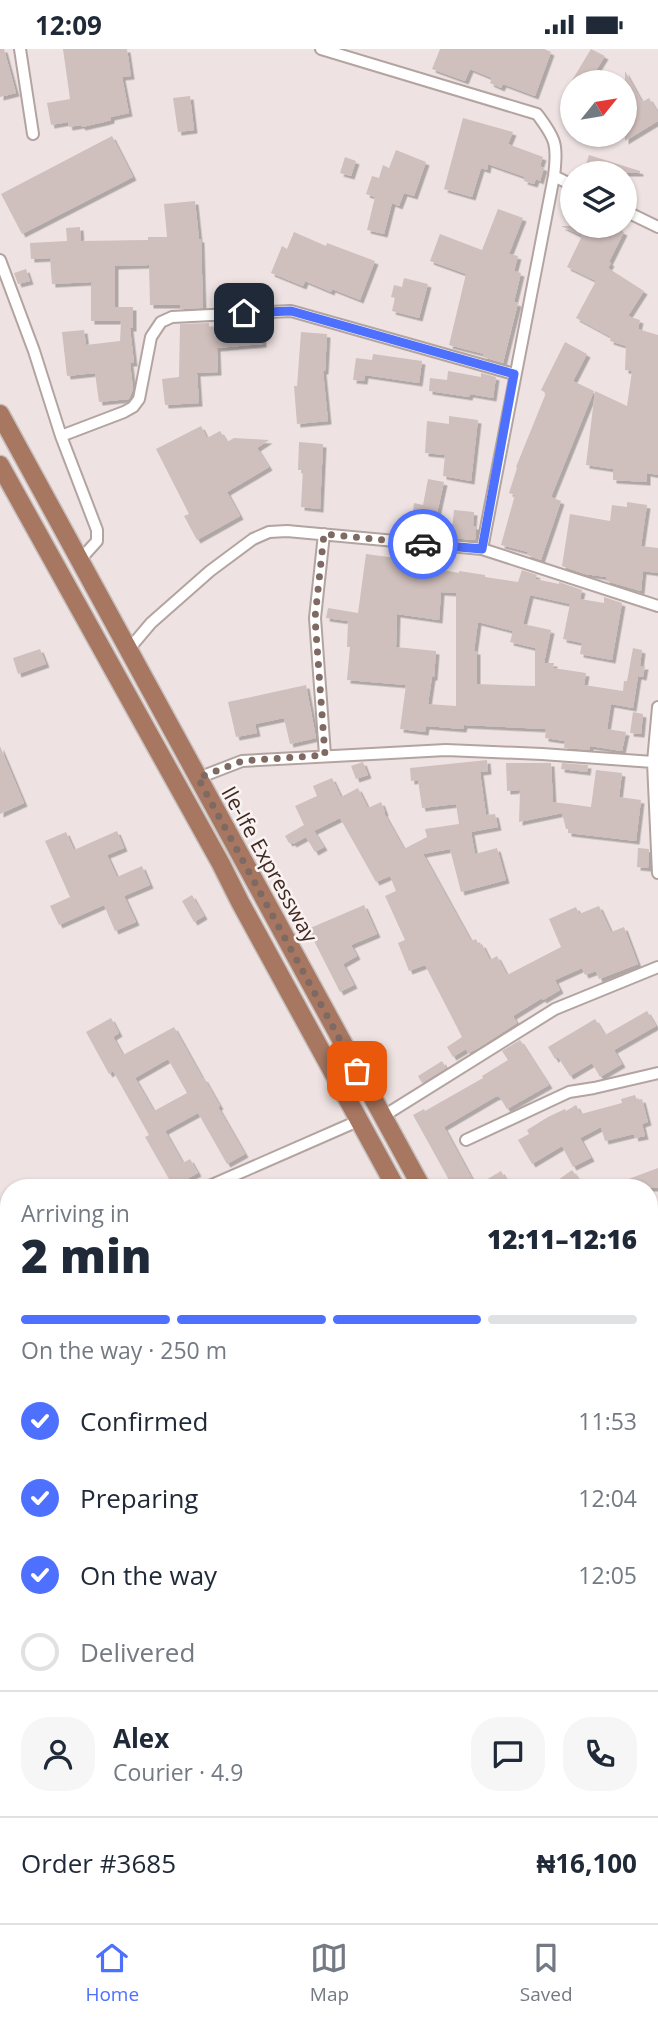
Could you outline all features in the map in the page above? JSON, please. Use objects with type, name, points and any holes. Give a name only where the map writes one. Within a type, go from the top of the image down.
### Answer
[{"type":"main road","name":"Ile-Ife Expressway","points":[[0,414],[6,440],[128,649],[417,1179]]},
{"type":"main road","name":"Ile-Ife Expressway","points":[[0,465],[221,864],[391,1179]]},
{"type":"main road","points":[[240,902],[258,889]]},
{"type":"street","points":[[20,49],[33,134]]},
{"type":"street","points":[[321,49],[537,114],[552,135],[556,156],[554,176],[482,549]]},
{"type":"street","points":[[554,176],[560,179]]},
{"type":"street","points":[[637,217],[658,227]]},
{"type":"street","points":[[0,260],[97,530],[97,541],[79,561]]},
{"type":"street","points":[[61,436],[133,407],[139,400],[151,337],[161,322],[172,317],[291,311],[514,374]]},
{"type":"street","points":[[128,649],[151,623],[210,571],[253,539],[269,532],[287,531],[482,549],[658,606]]},
{"type":"street","points":[[324,534],[315,618],[325,755]]},
{"type":"street","points":[[658,707],[653,762],[658,873]]},
{"type":"street","points":[[198,778],[242,761],[446,750],[653,762]]},
{"type":"street","points":[[382,1117],[555,1009],[658,967]]},
{"type":"street","points":[[466,1140],[569,1092],[658,1073]]},
{"type":"street","points":[[226,1179],[358,1121]]},
{"type":"building","points":[[0,49],[4,49],[16,93],[0,97]]},
{"type":"building","points":[[63,49],[127,49],[131,76],[122,77],[129,113],[82,127],[69,127],[68,122],[51,125],[47,103],[70,99]]},
{"type":"building","points":[[440,49],[544,49],[551,52],[535,96],[503,84],[501,88],[490,83],[492,78],[470,69],[465,81],[432,69]]},
{"type":"building","points":[[591,49],[605,56],[596,70],[578,70]]},
{"type":"building","points":[[637,93],[642,102],[649,98],[658,113],[658,121],[637,134]]},
{"type":"building","points":[[190,96],[194,130],[178,132],[173,98]]},
{"type":"building","points":[[463,118],[513,132],[508,144],[543,157],[540,166],[544,168],[540,181],[536,179],[534,184],[524,181],[525,177],[488,164],[487,170],[481,168],[472,197],[444,189]]},
{"type":"building","points":[[112,136],[133,177],[22,234],[1,194]]},
{"type":"building","points":[[396,150],[426,162],[414,196],[404,193],[399,206],[392,203],[384,234],[367,230],[375,197],[366,194],[372,176],[379,178],[383,165],[389,168]]},
{"type":"building","points":[[589,155],[608,161],[587,161]]},
{"type":"building","points":[[345,157],[356,161],[351,176],[340,173]]},
{"type":"building","points":[[195,201],[201,239],[203,308],[180,309],[180,305],[150,305],[149,265],[115,266],[115,307],[133,307],[133,328],[130,328],[134,363],[130,363],[133,389],[129,399],[99,402],[95,373],[67,376],[62,332],[84,330],[86,345],[120,341],[121,321],[91,321],[91,282],[52,284],[50,258],[31,259],[30,243],[67,241],[66,228],[80,227],[81,241],[148,240],[148,237],[167,237],[164,204]]},
{"type":"building","points":[[498,209],[523,218],[509,254],[518,256],[514,271],[521,273],[514,302],[518,303],[503,363],[483,357],[484,354],[449,345],[466,274],[430,261],[440,234],[482,250]]},
{"type":"building","points":[[294,232],[326,246],[327,243],[375,261],[360,300],[305,281],[303,286],[271,273],[282,246],[287,249]]},
{"type":"building","points":[[581,238],[621,238],[608,268],[644,291],[628,316],[640,320],[638,329],[658,335],[658,475],[647,473],[647,482],[613,480],[613,469],[586,465],[595,391],[627,406],[632,371],[625,370],[626,346],[610,341],[611,337],[576,318],[596,281],[567,267]]},
{"type":"building","points":[[26,269],[30,281],[18,284],[14,273]]},
{"type":"building","points":[[404,278],[428,284],[419,318],[392,311],[394,285],[402,287]]},
{"type":"building","points":[[209,323],[209,327],[262,323],[263,344],[217,348],[218,372],[197,373],[199,403],[165,405],[162,379],[179,377],[180,324]]},
{"type":"building","points":[[301,332],[327,334],[323,371],[328,421],[297,424],[294,386],[297,386]]},
{"type":"building","points":[[565,342],[587,354],[573,381],[594,391],[551,497],[561,501],[541,560],[527,555],[528,552],[501,545],[515,495],[509,493],[516,467],[546,393],[541,390]]},
{"type":"building","points":[[373,354],[422,361],[419,383],[365,375],[364,381],[353,380],[356,358],[372,360]]},
{"type":"building","points":[[448,371],[481,377],[481,373],[496,377],[493,398],[429,391],[430,378],[447,380]]},
{"type":"building","points":[[449,416],[478,420],[471,481],[443,476],[445,455],[425,453],[427,421],[449,424]]},
{"type":"building","points":[[201,426],[207,438],[220,431],[227,442],[234,438],[269,440],[257,448],[269,467],[227,492],[240,516],[197,540],[184,516],[189,514],[156,449]]},
{"type":"building","points":[[299,442],[323,444],[320,509],[301,507],[303,470],[298,470]]},
{"type":"building","points":[[428,479],[444,482],[432,536],[416,535],[418,527],[411,525],[414,503],[423,505]]},
{"type":"building","points":[[627,502],[647,505],[641,546],[658,548],[658,573],[643,571],[641,591],[606,581],[606,577],[585,574],[562,566],[570,514],[610,521],[612,505],[627,507]]},
{"type":"building","points":[[454,510],[474,512],[475,540],[451,538]]},
{"type":"building","points":[[366,554],[411,560],[410,564],[518,582],[522,570],[537,575],[535,579],[559,582],[582,590],[580,599],[604,603],[604,597],[622,603],[612,660],[580,654],[582,643],[563,639],[570,604],[530,595],[523,624],[551,630],[544,663],[554,663],[553,668],[586,673],[584,685],[623,691],[633,648],[642,650],[640,666],[645,666],[643,677],[638,676],[633,708],[611,704],[607,729],[626,732],[622,751],[590,746],[590,750],[564,748],[565,741],[545,738],[546,729],[464,725],[463,729],[426,726],[425,732],[400,729],[406,685],[347,680],[350,647],[347,647],[348,621],[326,618],[328,608],[358,613]],"holes":[[[441,592],[456,593],[456,706],[428,704],[436,651],[396,647],[397,614],[439,620]],[[478,622],[513,631],[510,642],[535,648],[535,686],[477,684],[477,651],[474,651]]]},
{"type":"building","points":[[40,649],[46,664],[18,674],[13,658]]},
{"type":"building","points":[[306,685],[316,738],[290,744],[284,718],[255,724],[257,733],[236,737],[228,702]]},
{"type":"building","points":[[633,712],[643,714],[641,734],[630,733]]},
{"type":"building","points":[[0,746],[24,803],[0,814]]},
{"type":"building","points":[[487,760],[488,771],[480,772],[486,815],[495,814],[498,827],[471,832],[475,854],[497,848],[506,880],[461,892],[450,849],[423,854],[471,941],[476,939],[479,945],[482,944],[490,960],[497,956],[507,975],[561,947],[549,919],[576,907],[579,914],[599,906],[611,932],[624,927],[638,964],[599,979],[596,971],[585,975],[582,968],[555,980],[560,990],[513,1016],[517,1023],[477,1049],[468,1053],[466,1049],[453,1057],[447,1047],[462,1037],[425,965],[409,971],[398,943],[405,940],[385,896],[396,891],[390,876],[376,882],[340,818],[314,831],[324,847],[315,852],[306,837],[293,844],[289,843],[285,836],[304,825],[295,806],[317,796],[313,786],[332,778],[341,797],[358,788],[368,808],[381,802],[384,813],[404,849],[427,837],[425,829],[459,824],[456,804],[422,808],[418,780],[411,781],[410,768]]},
{"type":"building","points":[[363,762],[368,775],[356,779],[351,766]]},
{"type":"building","points":[[506,763],[551,763],[553,802],[591,807],[596,770],[622,773],[619,797],[641,800],[636,841],[568,833],[562,813],[519,822],[520,790],[507,791]]},
{"type":"building","points":[[562,763],[588,765],[587,772],[561,769]]},
{"type":"building","points":[[117,831],[124,848],[107,855],[117,877],[142,866],[150,885],[124,896],[136,922],[115,931],[104,905],[59,925],[50,906],[70,897],[45,841],[66,832],[74,850]]},
{"type":"building","points":[[638,848],[649,849],[648,868],[637,867]]},
{"type":"building","points":[[192,895],[204,916],[194,922],[182,901]]},
{"type":"building","points":[[364,905],[377,934],[351,945],[357,956],[343,964],[354,985],[340,992],[308,929]]},
{"type":"building","points":[[647,1011],[656,1026],[614,1050],[622,1064],[600,1077],[592,1063],[570,1076],[548,1047],[595,1019],[605,1035]]},
{"type":"building","points":[[111,1018],[119,1033],[113,1037],[123,1055],[174,1027],[245,1154],[227,1164],[198,1113],[165,1131],[183,1163],[190,1159],[198,1173],[186,1179],[169,1179],[145,1137],[149,1135],[113,1071],[109,1074],[86,1032]],"holes":[[[168,1059],[187,1093],[154,1111],[135,1078]]]},
{"type":"building","points":[[520,1040],[549,1085],[507,1109],[499,1096],[495,1097],[444,1127],[472,1179],[448,1179],[413,1115],[483,1078],[482,1076],[508,1060],[502,1051]]},
{"type":"building","points":[[442,1061],[446,1068],[422,1083],[418,1076]]},
{"type":"building","points":[[635,1095],[637,1100],[642,1099],[648,1122],[642,1124],[645,1136],[635,1138],[634,1134],[605,1141],[601,1127],[580,1138],[591,1158],[573,1167],[562,1146],[532,1164],[518,1140],[529,1134],[527,1130],[565,1109],[566,1111],[576,1105],[581,1114],[622,1103],[621,1099]]},
{"type":"building","points":[[658,1168],[658,1179],[628,1179]]},
{"type":"building","points":[[572,1170],[578,1179],[560,1179]]},
{"type":"building","points":[[501,1171],[506,1179],[488,1179]]},
{"type":"way so far","points":[[357,1071],[198,778],[242,761],[325,755],[315,618],[324,534],[423,544]]},
{"type":"route","points":[[244,313],[291,311],[514,374],[482,549],[423,544]]}]
